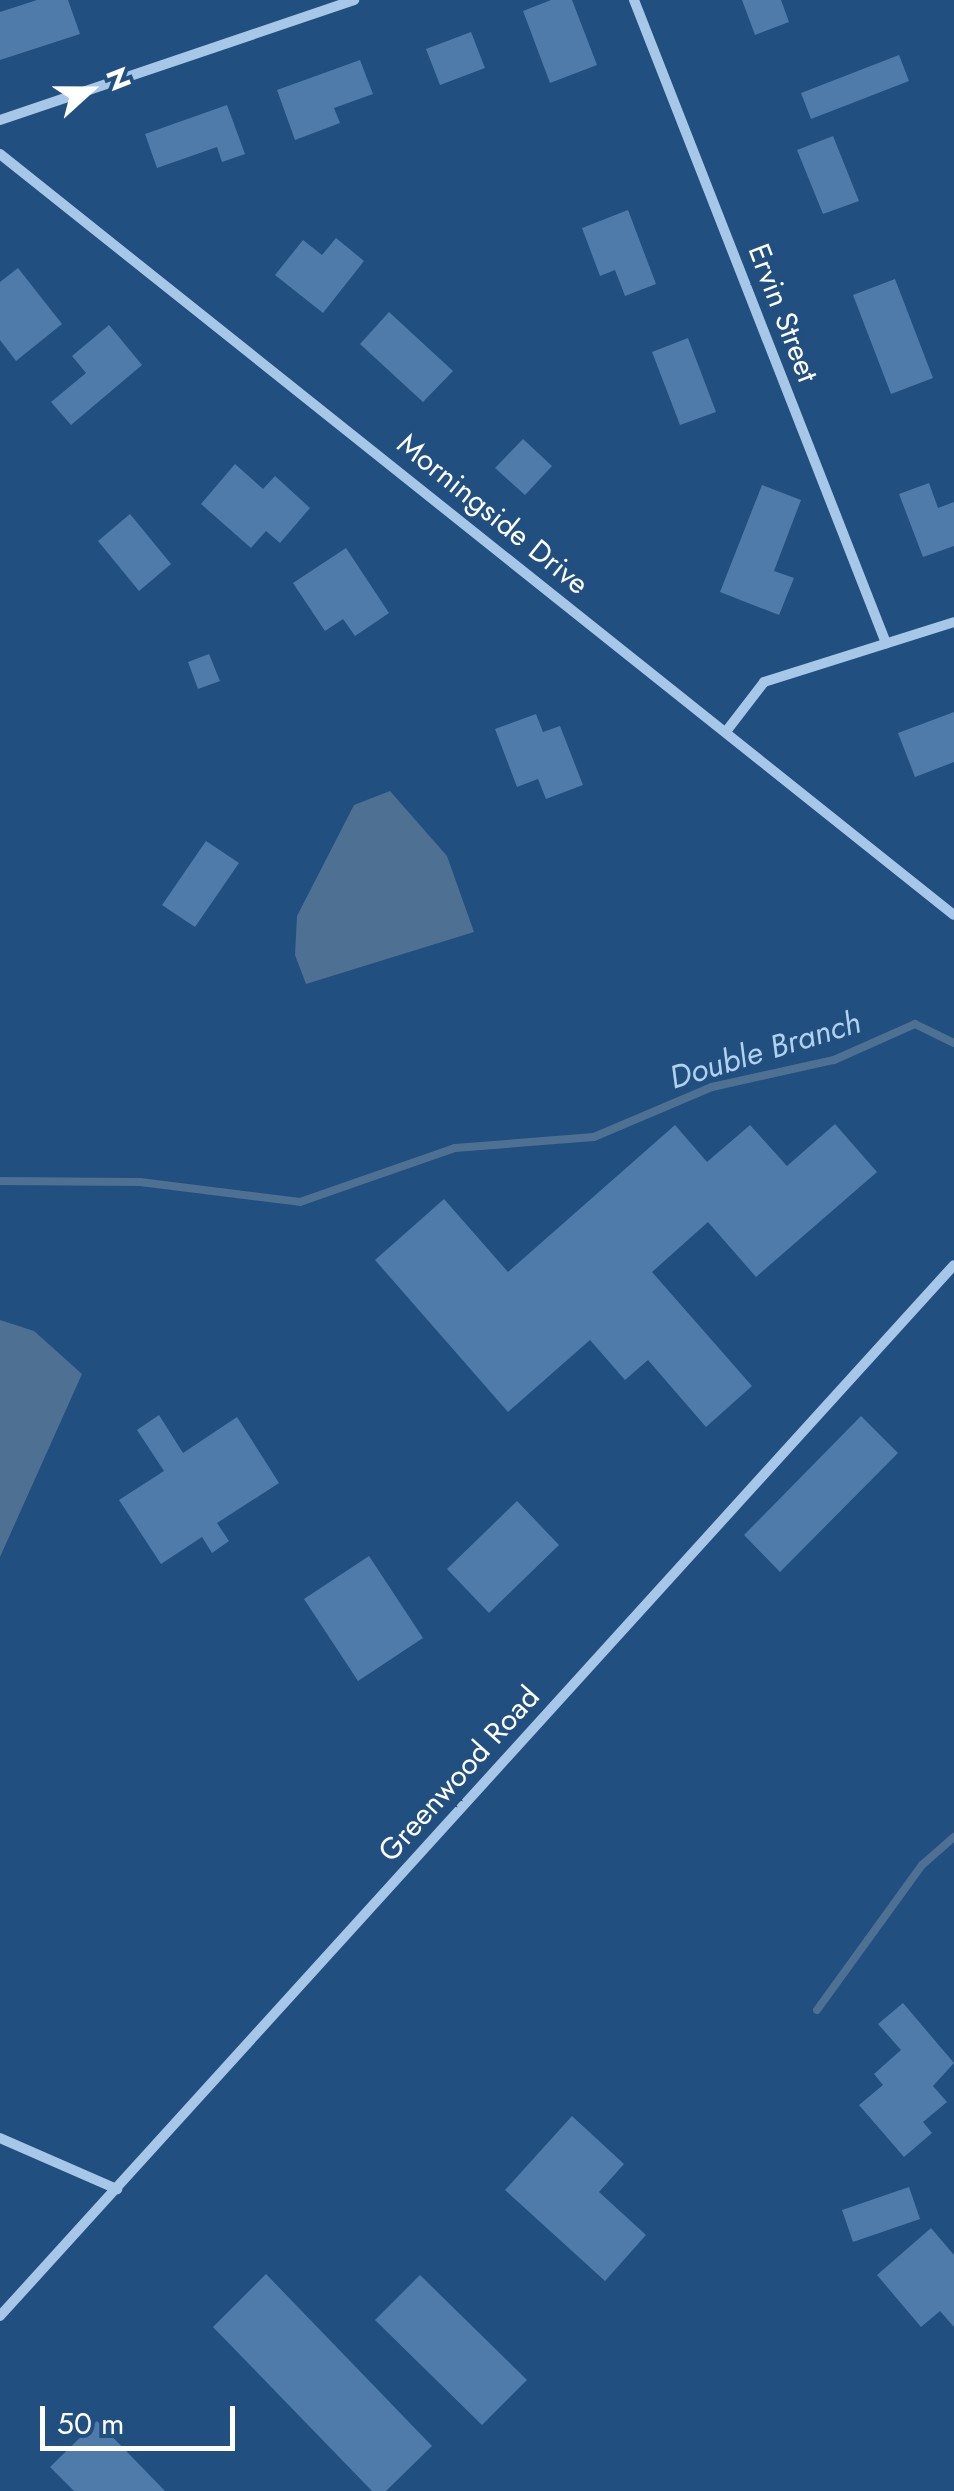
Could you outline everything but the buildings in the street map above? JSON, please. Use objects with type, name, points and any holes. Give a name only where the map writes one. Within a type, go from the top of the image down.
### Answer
[{"type":"street","points":[[0,120],[354,0]]},
{"type":"street","name":"Ervin Street","points":[[634,0],[886,644]]},
{"type":"street","name":"Morningside Drive","points":[[0,154],[728,729],[954,915]]},
{"type":"street","points":[[728,729],[764,682],[954,622]]},
{"type":"street","name":"Greenwood Road","points":[[0,2316],[954,1265]]},
{"type":"street","points":[[0,2138],[117,2189]]},
{"type":"water","points":[[390,791],[447,856],[474,932],[306,984],[295,955],[297,916],[354,805]]},
{"type":"water","points":[[0,1320],[34,1331],[82,1374],[0,1557]]},
{"type":"waterway","name":"Double Branch","points":[[0,1181],[140,1182],[300,1202],[455,1148],[594,1137],[712,1087],[834,1060],[915,1024],[954,1043]]},
{"type":"waterway","points":[[817,2010],[922,1865],[954,1837]]}]
